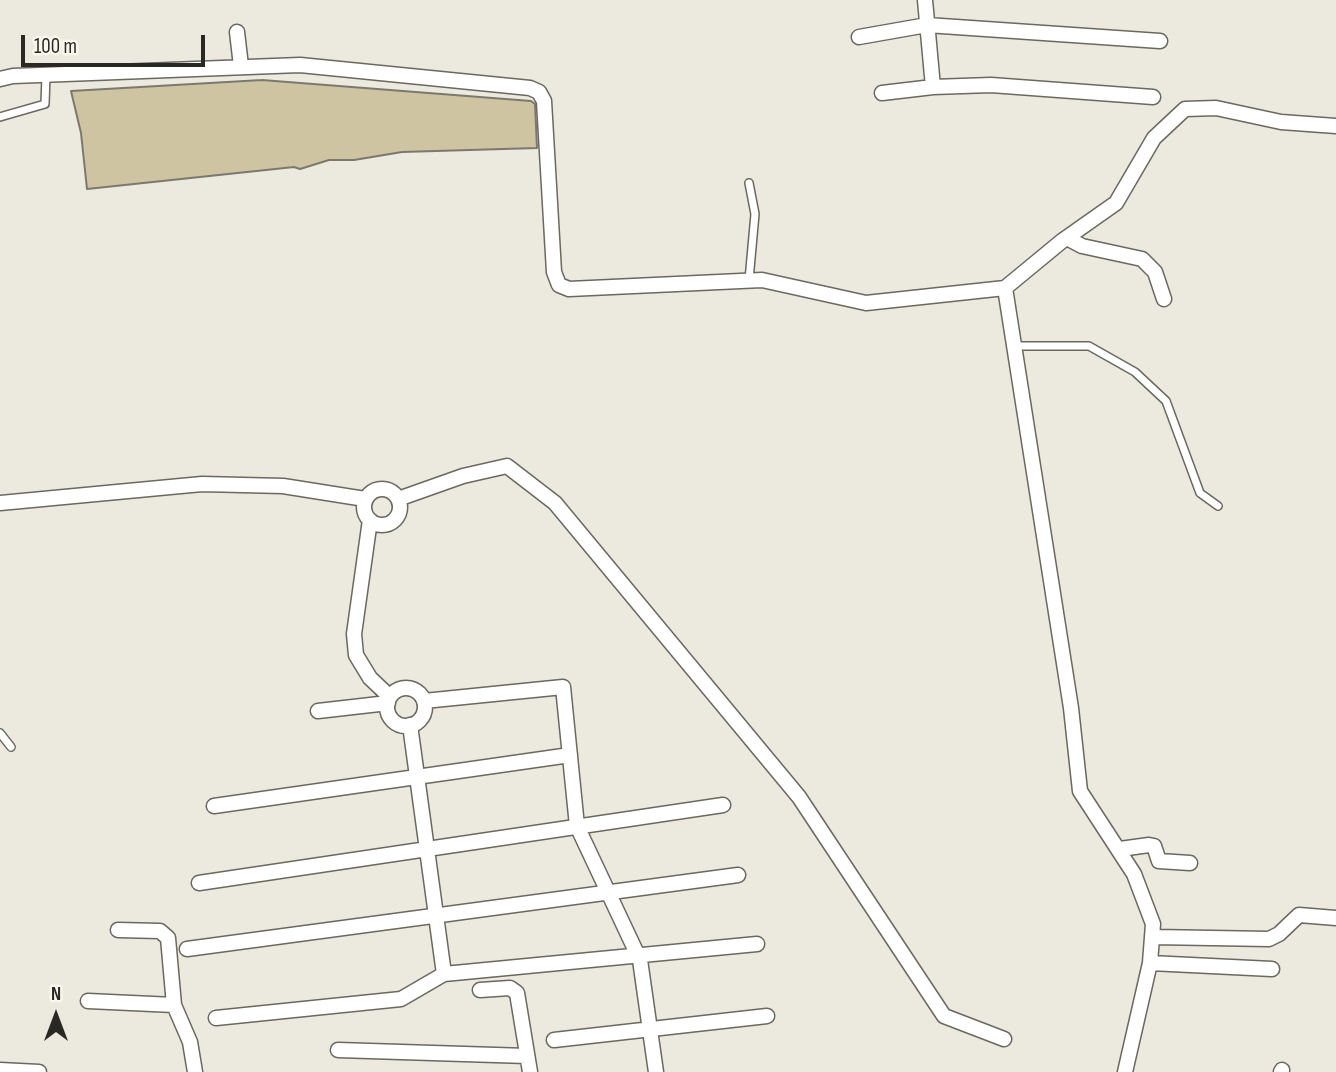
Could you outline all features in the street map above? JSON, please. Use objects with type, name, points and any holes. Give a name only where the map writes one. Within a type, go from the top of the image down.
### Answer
[{"type":"street","points":[[925,0],[933,87]]},
{"type":"street","points":[[859,37],[927,25],[1160,41]]},
{"type":"street","points":[[237,32],[241,66]]},
{"type":"street","points":[[0,79],[46,74],[300,65],[530,88],[539,92],[544,101],[554,272],[559,285],[569,289],[621,288],[749,280],[774,282],[866,303],[1005,289],[1067,238],[1116,203],[1154,138],[1185,109],[1216,108],[1281,122],[1336,126]]},
{"type":"street","points":[[882,93],[933,87],[991,85],[1153,97]]},
{"type":"street","points":[[1067,238],[1082,246],[1142,259],[1155,272],[1164,299]]},
{"type":"street","points":[[1005,289],[1071,708],[1076,773],[1088,806],[1134,874],[1154,937],[1125,1072]]},
{"type":"street","points":[[398,499],[463,476],[507,466],[555,503],[799,797],[944,1016],[1004,1039]]},
{"type":"street","points":[[0,503],[202,484],[283,486],[365,499]]},
{"type":"street","points":[[370,520],[381,524],[393,521],[399,511],[398,499],[384,489],[373,491],[365,499],[364,510],[370,520],[354,634],[356,654],[389,700],[392,719],[410,725],[421,719],[424,701]]},
{"type":"street","points":[[318,711],[389,700],[399,690],[411,689],[424,701],[563,687],[577,826],[639,956],[656,1072]]},
{"type":"street","points":[[410,725],[444,974]]},
{"type":"street","points":[[214,806],[570,755]]},
{"type":"street","points":[[199,883],[723,805]]},
{"type":"street","points":[[1119,849],[1149,845],[1154,846],[1159,861],[1190,863]]},
{"type":"street","points":[[187,949],[738,875]]},
{"type":"street","points":[[1154,937],[1269,939],[1279,934],[1299,915],[1336,918]]},
{"type":"street","points":[[118,930],[165,933],[174,1005],[190,1042],[195,1072]]},
{"type":"street","points":[[216,1018],[401,999],[444,974],[758,944]]},
{"type":"street","points":[[1150,963],[1272,969]]},
{"type":"street","points":[[480,990],[510,988],[517,993],[530,1072]]},
{"type":"street","points":[[88,1001],[174,1005]]},
{"type":"street","points":[[554,1041],[767,1016]]},
{"type":"street","points":[[338,1050],[527,1056]]},
{"type":"street","points":[[0,1070],[39,1072]]},
{"type":"lane","points":[[0,117],[45,104],[46,74]]},
{"type":"lane","points":[[748,183],[754,214],[749,280]]},
{"type":"lane","points":[[1014,346],[1089,346],[1135,372],[1166,401],[1200,493],[1218,506]]},
{"type":"lane","points":[[0,733],[10,747]]},
{"type":"building","points":[[262,80],[531,101],[535,104],[537,148],[402,152],[354,160],[329,160],[300,169],[294,167],[87,189],[81,133],[71,91]]}]
